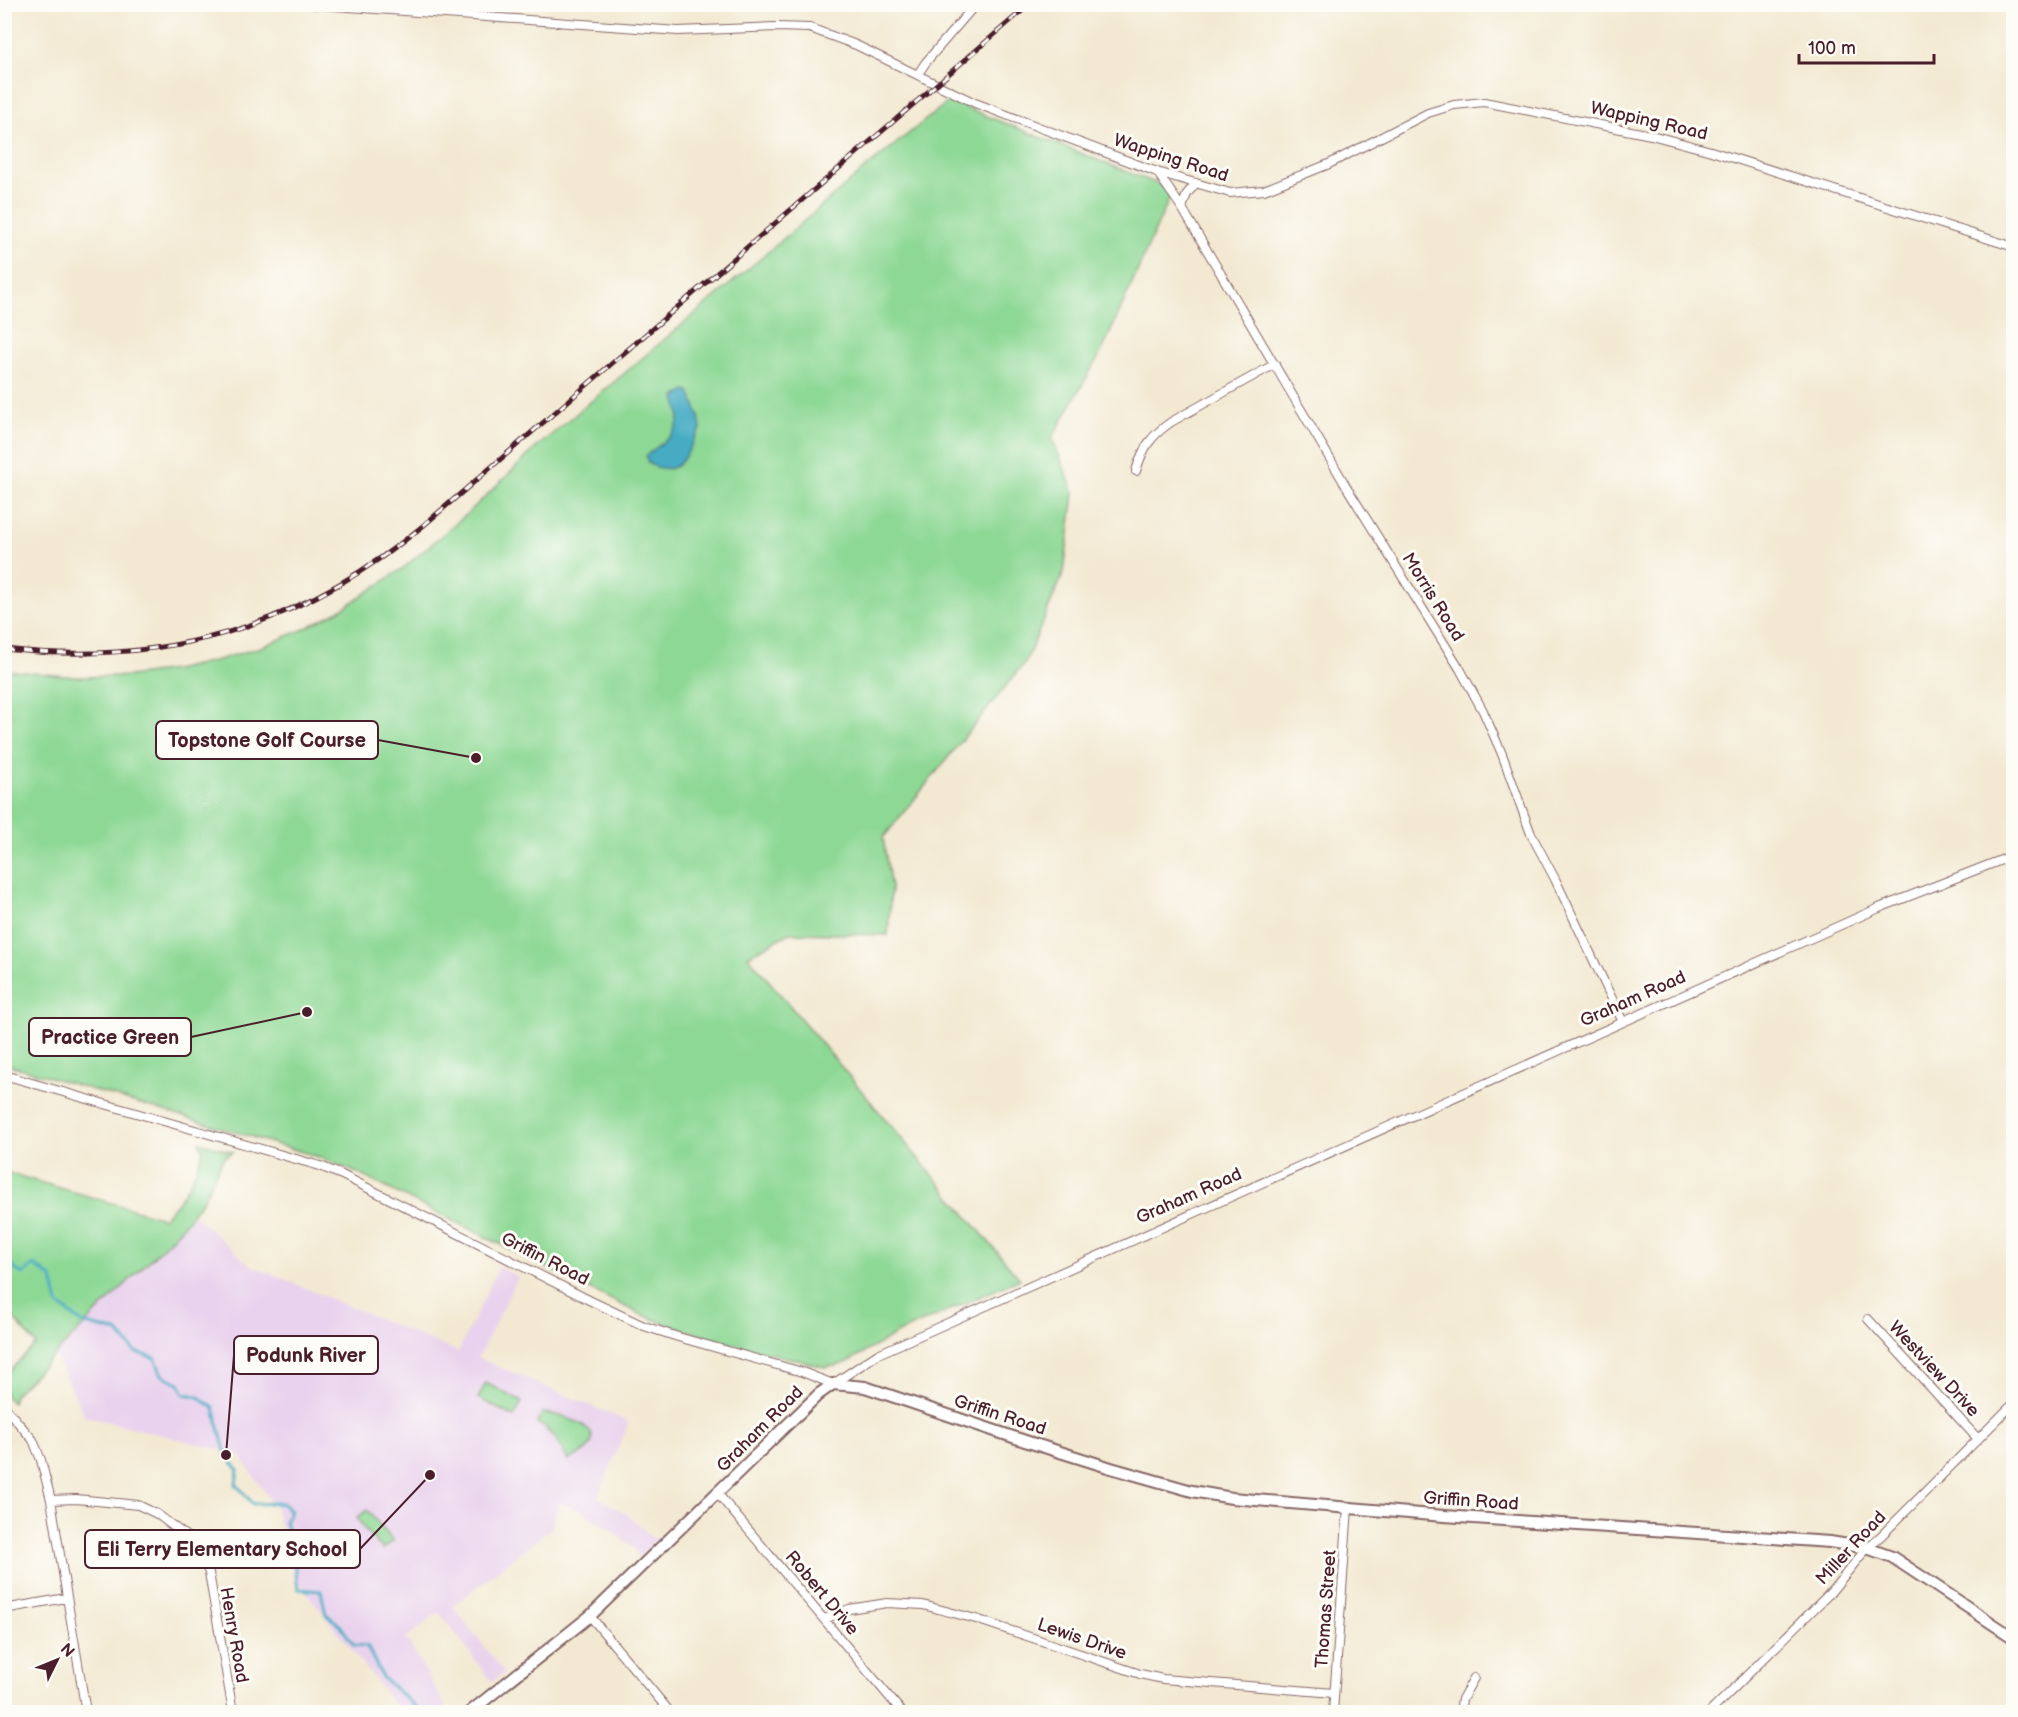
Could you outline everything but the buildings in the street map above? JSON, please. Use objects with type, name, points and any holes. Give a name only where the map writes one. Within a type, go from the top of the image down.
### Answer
[{"type":"street","name":"Wapping Road","points":[[308,4],[678,31],[810,28],[841,39],[975,103],[1157,172],[1230,193],[1264,190],[1329,164],[1428,113],[1454,105],[1484,102],[1651,135],[1711,151],[2013,247]]},
{"type":"street","points":[[918,74],[976,4]]},
{"type":"street","name":"Morris Road","points":[[1157,172],[1182,208],[1349,491],[1460,669],[1483,711],[1502,754],[1531,834],[1623,1022]]},
{"type":"street","points":[[1182,208],[1186,194],[1196,183]]},
{"type":"street","points":[[1136,471],[1141,452],[1158,430],[1275,364]]},
{"type":"street","name":"Graham Road","points":[[470,1713],[590,1616],[819,1394],[878,1354],[1879,908],[2013,855]]},
{"type":"street","name":"Griffin Road","points":[[4,1075],[327,1169],[644,1326],[678,1338],[802,1372],[832,1384],[866,1387],[1025,1441],[1192,1491],[1232,1498],[1348,1508],[1830,1542],[1867,1548],[1892,1557],[2013,1638]]},
{"type":"street","name":"Westview Drive","points":[[1868,1319],[1978,1439]]},
{"type":"street","name":"Miller Road","points":[[1710,1713],[1830,1593],[1867,1548],[2013,1403]]},
{"type":"street","points":[[4,1406],[33,1440],[51,1500],[86,1713]]},
{"type":"street","name":"Robert Drive","points":[[718,1494],[902,1713]]},
{"type":"street","name":"Henry Road","points":[[51,1500],[76,1499],[138,1505],[157,1514],[190,1539],[200,1551],[208,1573],[232,1713]]},
{"type":"street","name":"Thomas Street","points":[[1333,1713],[1348,1508]]},
{"type":"street","points":[[4,1609],[66,1598]]},
{"type":"street","name":"Lewis Drive","points":[[825,1619],[849,1609],[887,1603],[923,1605],[976,1619],[1140,1674],[1163,1679],[1334,1693]]},
{"type":"street","points":[[590,1616],[670,1713]]},
{"type":"street","points":[[1460,1713],[1462,1699],[1474,1678]]},
{"type":"shaded area","points":[[193,1214],[250,1265],[458,1352],[499,1267],[518,1277],[478,1358],[629,1422],[598,1497],[629,1516],[651,1537],[658,1539],[638,1558],[636,1550],[606,1526],[581,1511],[559,1503],[551,1528],[453,1606],[504,1673],[492,1682],[439,1612],[406,1638],[449,1712],[400,1712],[293,1575],[276,1509],[239,1454],[85,1416],[54,1354],[150,1261]]},
{"type":"green space","points":[[949,101],[1173,190],[1103,349],[1052,438],[1074,493],[1064,572],[1026,661],[883,838],[891,887],[888,935],[789,933],[748,956],[1020,1279],[898,1333],[846,1363],[824,1367],[671,1326],[640,1314],[355,1172],[316,1156],[5,1064],[5,670],[75,677],[129,676],[174,670],[261,647],[302,630],[342,609],[402,569],[468,513],[538,446],[862,171]]},
{"type":"green space","points":[[199,1142],[233,1152],[224,1157],[202,1201],[179,1231],[14,1395],[12,1403],[5,1395],[5,1375],[36,1344],[5,1309],[5,1172],[163,1218],[182,1195],[192,1178],[203,1151]]},
{"type":"green space","points":[[486,1383],[522,1402],[514,1417],[478,1398]]},
{"type":"green space","points":[[542,1413],[558,1415],[585,1427],[592,1439],[589,1447],[568,1460],[555,1437],[547,1431],[548,1429],[537,1423]]},
{"type":"green space","points":[[367,1510],[393,1541],[383,1549],[357,1518]]},
{"type":"water","points":[[686,391],[690,392],[701,429],[679,464],[664,469],[652,465],[648,463],[646,456],[672,435],[679,416],[675,397]]},
{"type":"waterway","points":[[4,1255],[16,1270],[23,1274],[34,1265],[52,1278],[58,1304],[82,1323],[118,1332],[135,1352],[155,1358],[162,1375],[179,1383],[184,1394],[197,1396],[214,1408],[226,1455],[238,1469],[236,1484],[253,1504],[282,1503],[290,1511],[285,1522],[292,1546],[298,1589],[321,1591],[326,1614],[340,1625],[354,1645],[367,1646],[382,1677],[421,1712]]},
{"type":"railway","points":[[4,649],[63,653],[120,652],[175,645],[228,632],[279,614],[328,590],[377,561],[424,525],[1030,4]]},
{"type":"place","name":"Topstone Golf Course","points":[[476,758]]},
{"type":"place","name":"Practice Green","points":[[307,1012]]},
{"type":"place","name":"Podunk River","points":[[226,1455]]},
{"type":"place","name":"Eli Terry Elementary School","points":[[430,1475]]}]
